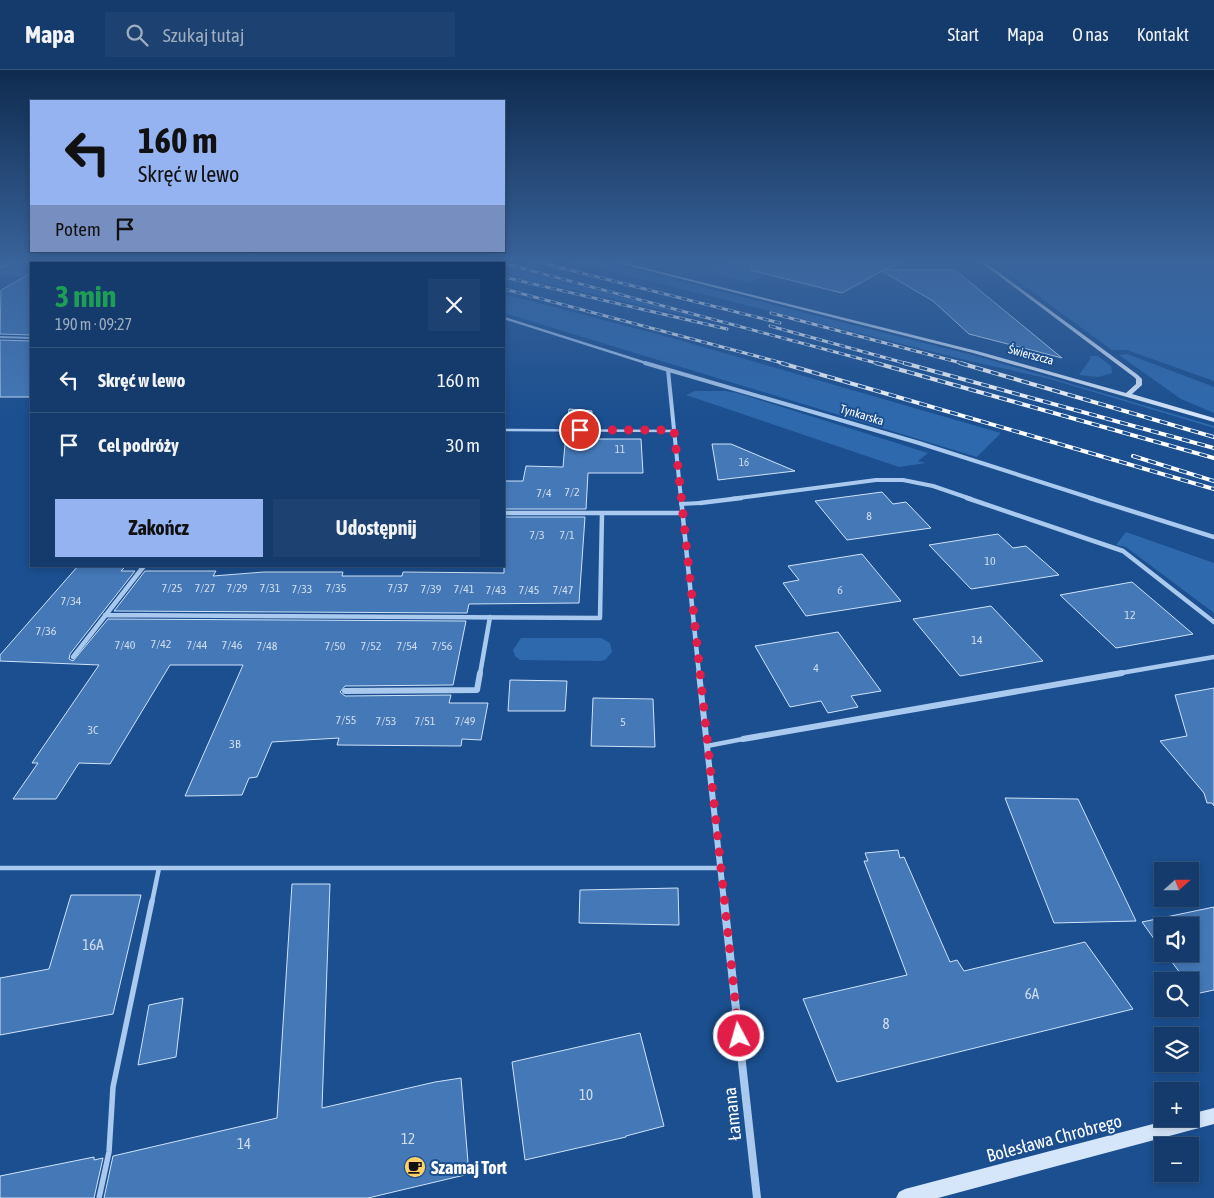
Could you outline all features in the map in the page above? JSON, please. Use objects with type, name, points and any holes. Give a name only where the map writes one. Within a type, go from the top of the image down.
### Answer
[{"type":"street","name":"Świerszcza","points":[[818,313],[975,352],[1214,420]]},
{"type":"street","points":[[1051,313],[1139,379],[1139,385],[1128,394]]},
{"type":"street","name":"Tynkarska","points":[[505,318],[668,370],[910,440],[1214,537]]},
{"type":"street","name":"Łamana","points":[[668,370],[720,868],[757,1198]]},
{"type":"street","points":[[700,503],[876,480],[903,480],[932,486],[1123,551],[1214,622]]},
{"type":"street","points":[[505,513],[682,514]]},
{"type":"street","points":[[105,615],[600,618],[602,513]]},
{"type":"street","points":[[73,657],[143,567]]},
{"type":"street","points":[[345,691],[476,690],[490,617]]},
{"type":"street","points":[[744,739],[1214,657]]},
{"type":"street","name":"Bolesława Chrobrego","points":[[905,1198],[1214,1116]]},
{"type":"lane","points":[[0,338],[30,338]]},
{"type":"lane","points":[[505,430],[674,430]]},
{"type":"lane","points":[[681,504],[700,503]]},
{"type":"lane","points":[[707,746],[744,739]]},
{"type":"lane","points":[[0,868],[720,868]]},
{"type":"lane","points":[[99,1198],[108,1152],[113,1087],[159,868]]},
{"type":"shaded area","points":[[505,313],[575,313],[672,338],[1001,433],[977,457]]},
{"type":"shaded area","points":[[674,313],[680,313],[711,321]]},
{"type":"shaded area","points":[[777,313],[804,313],[980,357],[1214,426],[1214,428],[1050,379]]},
{"type":"shaded area","points":[[1061,313],[1214,313],[1214,381],[1127,350],[1112,350]]},
{"type":"shaded area","points":[[1127,354],[1214,387],[1214,413],[1181,399],[1119,355]]},
{"type":"shaded area","points":[[1089,356],[1098,356],[1111,366],[1112,373],[1098,377],[1079,375],[1091,358]]},
{"type":"shaded area","points":[[695,391],[737,393],[928,453],[918,461],[926,463],[899,467],[686,395]]},
{"type":"shaded area","points":[[1126,532],[1214,563],[1214,613],[1126,547],[1116,545]]},
{"type":"shaded area","points":[[521,638],[601,638],[610,643],[612,652],[605,660],[600,661],[520,660],[515,656],[513,650]]},
{"type":"building","points":[[0,313],[30,313],[30,335],[0,334]]},
{"type":"building","points":[[946,313],[1007,313],[1062,358],[969,334]]},
{"type":"building","points":[[0,340],[30,341],[30,397],[0,397]]},
{"type":"building","points":[[569,409],[592,411],[591,427],[567,427]]},
{"type":"building","points":[[566,433],[590,434],[590,439],[641,439],[643,473],[588,473],[586,509],[505,509],[505,481],[523,481],[526,466],[563,467]]},
{"type":"building","points":[[712,444],[731,444],[795,471],[718,480]]},
{"type":"building","points":[[882,492],[893,504],[906,502],[931,528],[847,540],[815,501]]},
{"type":"building","points":[[505,517],[585,517],[579,603],[469,604],[467,613],[114,611],[145,571],[216,571],[213,576],[264,572],[343,572],[342,576],[402,576],[403,572],[504,573]]},
{"type":"building","points":[[998,534],[1013,548],[1026,546],[1059,575],[971,589],[929,545]]},
{"type":"building","points":[[862,554],[901,601],[806,616],[783,583],[799,580],[788,566]]},
{"type":"building","points":[[77,567],[125,567],[121,571],[135,571],[70,654],[69,659],[73,661],[108,619],[466,621],[453,685],[345,686],[340,692],[345,696],[451,695],[449,703],[488,703],[481,740],[462,739],[461,746],[337,745],[339,738],[272,742],[257,777],[249,778],[242,795],[185,796],[243,665],[170,665],[110,764],[79,763],[56,799],[13,799],[38,763],[32,763],[99,665],[0,661],[0,655]]},
{"type":"building","points":[[1132,582],[1193,634],[1116,648],[1060,595]]},
{"type":"building","points":[[991,606],[1043,661],[960,676],[913,619]]},
{"type":"building","points":[[838,632],[881,691],[851,696],[858,707],[828,713],[821,701],[790,707],[755,646]]},
{"type":"building","points":[[510,680],[567,681],[565,711],[508,711]]},
{"type":"building","points":[[1214,688],[1214,806],[1212,803],[1207,803],[1204,793],[1160,741],[1187,736],[1175,695]]},
{"type":"building","points":[[593,698],[653,699],[655,747],[591,746]]},
{"type":"building","points":[[1005,798],[1078,799],[1136,921],[1054,923]]},
{"type":"building","points":[[898,850],[900,858],[904,857],[950,962],[957,960],[964,971],[1085,942],[1133,1009],[837,1082],[803,999],[907,975],[864,861],[868,861],[865,853]]},
{"type":"building","points":[[292,884],[330,884],[322,1108],[435,1082],[461,1078],[469,1174],[368,1198],[104,1198],[113,1156],[277,1118]]},
{"type":"building","points":[[678,888],[679,925],[579,923],[580,890]]},
{"type":"building","points":[[71,895],[141,895],[113,1014],[0,1035],[0,978],[49,969]]},
{"type":"building","points":[[1214,907],[1214,990],[1199,993],[1199,972],[1179,972],[1172,962],[1199,962],[1199,917],[1166,917]]},
{"type":"building","points":[[1154,920],[1154,939],[1142,922]]},
{"type":"building","points":[[183,998],[176,1057],[138,1065],[149,1005]]},
{"type":"building","points":[[640,1033],[664,1126],[626,1137],[525,1160],[512,1062]]},
{"type":"building","points":[[94,1157],[94,1160],[103,1158],[94,1198],[0,1198],[0,1176]]},
{"type":"railway","points":[[593,313],[786,364]]},
{"type":"railway","points":[[657,313],[727,329]]},
{"type":"railway","points":[[688,313],[880,364]]},
{"type":"railway","points":[[739,313],[780,323]]},
{"type":"railway","points":[[771,313],[965,364]]},
{"type":"railway","points":[[770,326],[908,364]]},
{"type":"railway","points":[[781,363],[1214,489]]},
{"type":"railway","points":[[876,363],[1214,458]]},
{"type":"railway","points":[[904,363],[1214,448]]},
{"type":"railway","points":[[960,363],[1214,437]]},
{"type":"railway","points":[[1133,456],[1214,481]]},
{"type":"place","name":"Szamaj Tort","points":[[415,1167]]},
{"type":"route","points":[[580,430],[674,430],[710,780],[739,1036]]}]
